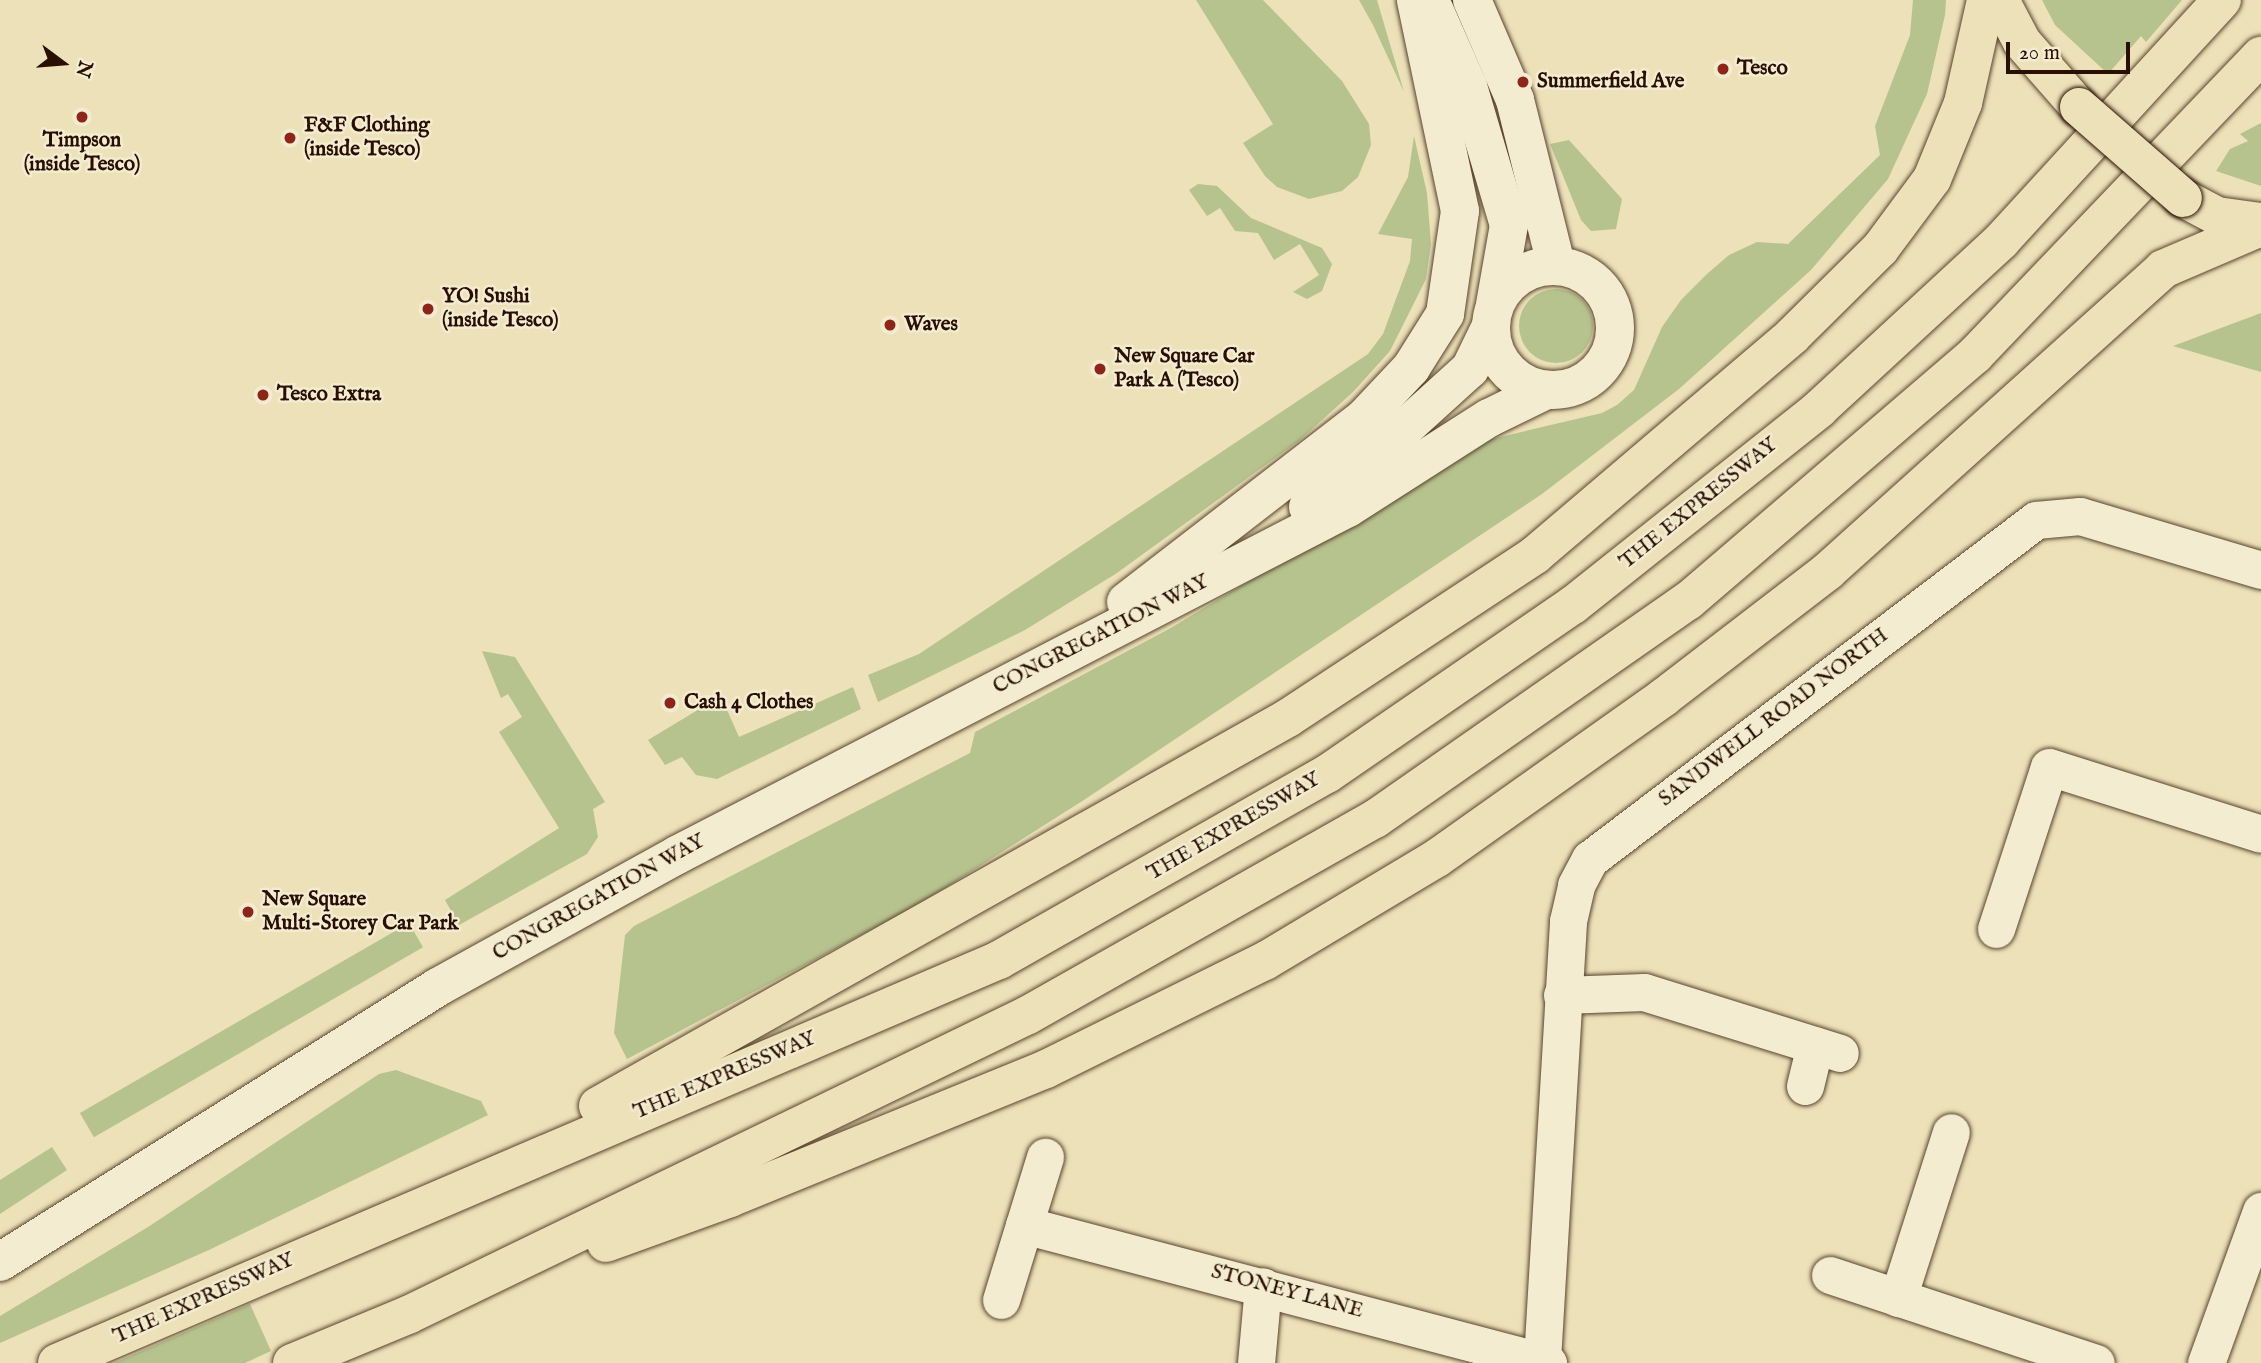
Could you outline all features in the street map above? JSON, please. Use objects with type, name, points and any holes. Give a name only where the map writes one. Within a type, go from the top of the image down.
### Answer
[{"type":"highway","points":[[418,1206],[1288,718],[1535,555],[1792,336],[1880,249],[1932,179],[1963,103],[1986,0]]},
{"type":"highway","points":[[2000,0],[2022,42],[2079,107],[2183,198],[2217,216],[2261,222]]},
{"type":"highway","name":"THE EXPRESSWAY","points":[[57,1363],[418,1206],[999,960],[1327,774],[1573,605],[1819,409],[2001,242],[2222,0]]},
{"type":"highway","points":[[408,1315],[1028,1016],[1375,819],[1688,601],[1975,355],[2261,56]]},
{"type":"highway","points":[[292,1363],[408,1315],[730,1198],[1046,1069],[1265,961],[1437,858],[1664,697],[1818,579],[1930,484],[2163,269],[2261,227]]},
{"type":"street","points":[[1061,653],[1364,418],[1411,368],[1445,314],[1460,211],[1416,0]]},
{"type":"street","name":"CONGREGATION WAY","points":[[1430,0],[1468,86],[1509,225],[1493,315],[1500,362],[1523,383],[1544,391]]},
{"type":"street","points":[[1472,0],[1515,100],[1556,265]]},
{"type":"street","name":"CONGREGATION WAY","points":[[0,1262],[438,987],[1061,653],[1220,574],[1348,508],[1489,418],[1544,391],[1572,388],[1594,376],[1609,357],[1616,330],[1611,305],[1599,285],[1577,270],[1556,265],[1521,274],[1493,315],[1470,369],[1375,455],[1220,574]]},
{"type":"street","name":"SANDWELL ROAD NORTH","points":[[1545,1362],[1562,995],[1568,921],[1576,886],[1590,859],[2036,520],[2080,516],[2261,570]]},
{"type":"street","points":[[1996,929],[2049,767],[2261,834]]},
{"type":"street","points":[[1562,995],[1644,992],[1828,1049],[1805,1086]]},
{"type":"street","points":[[1898,1298],[1951,1132]]},
{"type":"street","points":[[1002,1300],[1045,1157]]},
{"type":"street","points":[[2206,1363],[2261,1211]]},
{"type":"street","name":"STONEY LANE","points":[[1024,1225],[1545,1362]]},
{"type":"street","points":[[1830,1275],[2096,1363]]},
{"type":"street","points":[[1256,1363],[1263,1286]]},
{"type":"green space","points":[[1196,0],[1263,0],[1342,81],[1369,124],[1371,145],[1358,177],[1342,191],[1309,199],[1277,187],[1265,176],[1243,143],[1273,124]]},
{"type":"green space","points":[[1359,0],[1377,0],[1404,92],[1373,25]]},
{"type":"green space","points":[[1913,0],[1946,0],[1945,15],[1927,94],[1888,179],[1811,270],[1679,389],[1542,494],[1084,800],[918,905],[627,1059],[614,1033],[625,935],[634,926],[970,753],[975,732],[1169,629],[1483,441],[1602,413],[1617,405],[1634,390],[1662,327],[1681,300],[1707,274],[1729,255],[1757,242],[1788,244],[1880,155],[1875,126],[1910,35]]},
{"type":"green space","points":[[2042,0],[2182,0],[2146,42],[2141,36],[2108,74],[2055,25]]},
{"type":"green space","points":[[2261,123],[2261,186],[2216,171],[2230,149],[2248,141],[2240,134]]},
{"type":"green space","points":[[1414,136],[1427,193],[1431,244],[1426,279],[1390,351],[1353,392],[1300,440],[1117,573],[1025,630],[878,702],[868,675],[919,654],[1368,354],[1383,334],[1410,261],[1412,239],[1378,234],[1408,177]]},
{"type":"green space","points":[[1569,140],[1622,199],[1616,229],[1591,231],[1581,220],[1550,144]]},
{"type":"green space","points":[[1198,184],[1217,186],[1251,218],[1322,248],[1332,264],[1322,291],[1307,299],[1293,292],[1319,275],[1300,244],[1274,260],[1258,233],[1235,231],[1220,208],[1207,216],[1189,190]]},
{"type":"green space","points":[[1556,289],[1577,295],[1587,305],[1593,326],[1587,347],[1577,357],[1556,363],[1535,357],[1525,347],[1519,326],[1525,305],[1535,295]]},
{"type":"green space","points":[[2261,313],[2261,372],[2173,346]]},
{"type":"green space","points":[[482,651],[515,657],[605,802],[593,809],[598,837],[587,854],[459,925],[445,900],[559,828],[499,732],[522,717],[508,694],[501,698]]},
{"type":"green space","points":[[853,687],[861,709],[717,779],[696,775],[682,757],[665,765],[648,740],[711,702],[724,703],[739,737]]},
{"type":"green space","points":[[409,923],[423,947],[94,1137],[80,1113]]},
{"type":"green space","points":[[396,1070],[481,1101],[488,1115],[211,1249],[0,1343],[0,1316],[148,1227],[379,1074]]},
{"type":"green space","points":[[52,1147],[67,1170],[0,1214],[0,1180]]},
{"type":"green space","points":[[250,1304],[271,1351],[245,1363],[114,1363]]},
{"type":"place","name":"Tesco","points":[[1723,69]]},
{"type":"place","name":"Summerfield Ave","points":[[1523,82]]},
{"type":"place","name":"Timpson (inside Tesco)","points":[[82,117]]},
{"type":"place","name":"F&F Clothing (inside Tesco)","points":[[290,138]]},
{"type":"place","name":"YO! Sushi (inside Tesco)","points":[[428,309]]},
{"type":"place","name":"Waves","points":[[890,325]]},
{"type":"place","name":"New Square Car Park A (Tesco)","points":[[1100,369]]},
{"type":"place","name":"Tesco Extra","points":[[263,395]]},
{"type":"place","name":"Cash 4 Clothes","points":[[670,703]]},
{"type":"place","name":"New Square Multi-Storey Car Park","points":[[248,912]]}]
